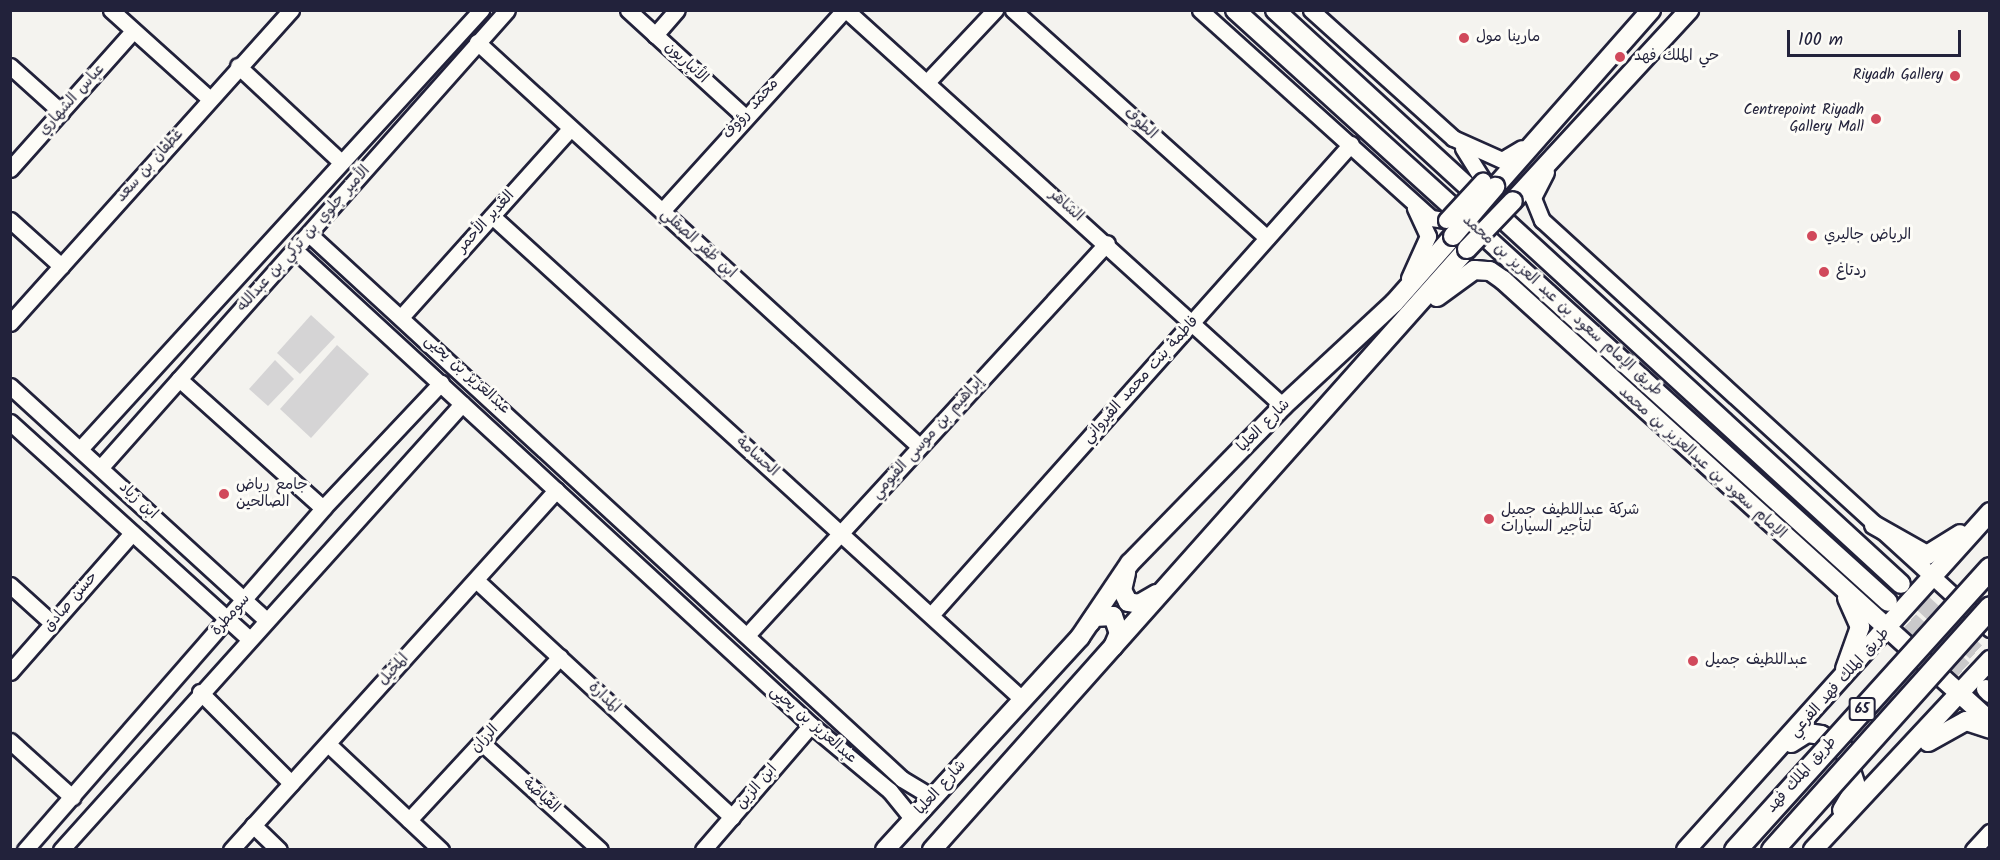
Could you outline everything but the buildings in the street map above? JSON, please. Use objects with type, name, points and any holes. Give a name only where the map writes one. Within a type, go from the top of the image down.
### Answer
[{"type":"highway","name":"طريق الملك فهد","points":[[1735,849],[1989,568]]},
{"type":"highway","name":"طريق الملك فهد","points":[[1772,849],[1989,607]]},
{"type":"main road","name":"طريق الإمام سعود بن عبد العزيز بن محمد","points":[[1235,10],[1888,602]]},
{"type":"main road","name":"طريق الإمام سعود بن عبد العزيز بن محمد","points":[[1275,10],[1901,584]]},
{"type":"main road","name":"شارع العليا","points":[[885,849],[1080,637],[1130,563],[1283,406],[1394,303],[1450,228],[1489,184],[1553,120],[1651,10]]},
{"type":"main road","points":[[932,849],[1109,657],[1158,593],[1467,249],[1689,10]]},
{"type":"main road","name":"الإمام سعود بن عبدالعزيز بن محمد","points":[[1406,319],[1461,277],[1474,270],[1490,271],[1989,721]]},
{"type":"main road","points":[[1874,525],[1927,555],[1938,552],[1989,511]]},
{"type":"main road","name":"طريق الملك فهد الفرعي","points":[[1686,849],[1778,753],[1935,577],[1989,511]]},
{"type":"main road","points":[[1130,563],[1122,590],[1128,602],[1139,604],[1158,593]]},
{"type":"main road","points":[[1817,566],[1855,607],[1860,627],[1834,689]]},
{"type":"main road","points":[[1080,637],[1094,617],[1113,616],[1119,633],[1109,657]]},
{"type":"main road","points":[[1813,849],[1895,767],[1989,660]]},
{"type":"main road","points":[[1895,767],[1948,727],[1965,721],[1989,729]]},
{"type":"main road","points":[[1778,753],[1807,733],[1821,735],[1852,760],[1856,787],[1827,835]]},
{"type":"street","points":[[111,10],[210,99]]},
{"type":"street","name":"الأمير جلوي بن تركي بن عبدالله","points":[[80,449],[481,10]]},
{"type":"street","name":"الأنباريون","points":[[628,10],[743,115]]},
{"type":"street","points":[[655,34],[677,10]]},
{"type":"street","name":"الشاهر","points":[[845,10],[928,81],[1283,406]]},
{"type":"street","name":"محمد رؤوف","points":[[662,211],[743,115],[845,10]]},
{"type":"street","points":[[928,81],[994,10]]},
{"type":"street","name":"الطوف","points":[[1013,10],[1267,238]]},
{"type":"street","points":[[1200,10],[1401,188],[1431,218],[1450,228]]},
{"type":"street","points":[[1311,10],[1453,138],[1476,162],[1489,184]]},
{"type":"street","name":"غطفان بن سعد","points":[[10,323],[286,12]]},
{"type":"street","name":"الأمير جلوي بن تركي بن عبدالله","points":[[101,467],[302,244],[500,13]]},
{"type":"street","name":"عباس الشهاري","points":[[10,169],[133,31]]},
{"type":"street","name":"ابن ظفر الصقلي","points":[[477,42],[919,446]]},
{"type":"street","points":[[10,66],[62,112]]},
{"type":"street","points":[[238,66],[341,162]]},
{"type":"street","points":[[1453,138],[1492,158],[1512,158],[1553,120]]},
{"type":"street","name":"الغدير الأحمر","points":[[402,316],[570,129]]},
{"type":"street","points":[[1568,140],[1533,198],[1542,220],[1874,525],[1935,577],[1989,629]]},
{"type":"street","name":"فاطمة بنت محمد القيرواني","points":[[931,615],[1351,144]]},
{"type":"street","points":[[1394,303],[1428,236],[1401,188]]},
{"type":"street","name":"الحسامة","points":[[492,216],[1022,699]]},
{"type":"street","points":[[10,220],[61,266]]},
{"type":"street","points":[[281,228],[302,244]]},
{"type":"street","name":"إبراهيم بن موسى الفيومي","points":[[749,633],[1107,243]]},
{"type":"street","name":"عبدالعزيز بن يحيى","points":[[302,244],[402,316],[749,633],[902,779],[932,797]]},
{"type":"street","name":"عبدالعزيز بن يحيى","points":[[302,244],[462,404],[811,725],[890,791],[913,819]]},
{"type":"street","points":[[179,379],[323,508]]},
{"type":"street","name":"سومطرة","points":[[25,849],[323,508],[441,383]]},
{"type":"street","name":"ابن زياد","points":[[10,386],[264,618]]},
{"type":"street","name":"سومطرة","points":[[61,849],[264,618],[462,404]]},
{"type":"street","name":"ابن زياد","points":[[10,422],[226,621],[248,638]]},
{"type":"street","name":"المخيل","points":[[231,849],[556,490]]},
{"type":"street","points":[[606,535],[622,517]]},
{"type":"street","name":"حسن صادق","points":[[10,672],[132,533]]},
{"type":"street","name":"المدارة","points":[[476,580],[732,817]]},
{"type":"street","points":[[10,585],[52,623]]},
{"type":"street","name":"الرزان","points":[[409,820],[560,657]]},
{"type":"street","points":[[200,692],[291,783]]},
{"type":"street","name":"ابن الزين","points":[[703,849],[811,725]]},
{"type":"street","points":[[10,741],[72,797]]},
{"type":"street","name":"الفياضة","points":[[482,743],[600,849]]},
{"type":"street","points":[[327,744],[441,849]]},
{"type":"street","points":[[890,791],[902,779]]},
{"type":"street","points":[[253,825],[279,849]]},
{"type":"street","points":[[1973,849],[1989,832]]},
{"type":"shaded area","points":[[311,315],[335,337],[300,374],[277,353]]},
{"type":"shaded area","points":[[337,345],[369,374],[311,438],[280,409]]},
{"type":"shaded area","points":[[275,360],[294,379],[268,406],[249,389]]},
{"type":"tunnel","points":[[1903,585],[1990,665]]},
{"type":"tunnel","points":[[1890,603],[1983,687]]},
{"type":"place","name":"مارينا مول","points":[[1464,38]]},
{"type":"place","name":"حي الملك فهد","points":[[1620,57]]},
{"type":"place","name":"Riyadh Gallery","points":[[1955,76]]},
{"type":"place","name":"Centrepoint Riyadh Gallery Mall","points":[[1876,119]]},
{"type":"place","name":"الرياض جاليري","points":[[1812,236]]},
{"type":"place","name":"ردتاغ","points":[[1824,272]]},
{"type":"place","name":"جامع رياض الصالحين","points":[[224,494]]},
{"type":"place","name":"شركة عبداللطيف جميل لتأجير السيارات","points":[[1489,519]]},
{"type":"place","name":"عبداللطيف جميل","points":[[1693,661]]}]
